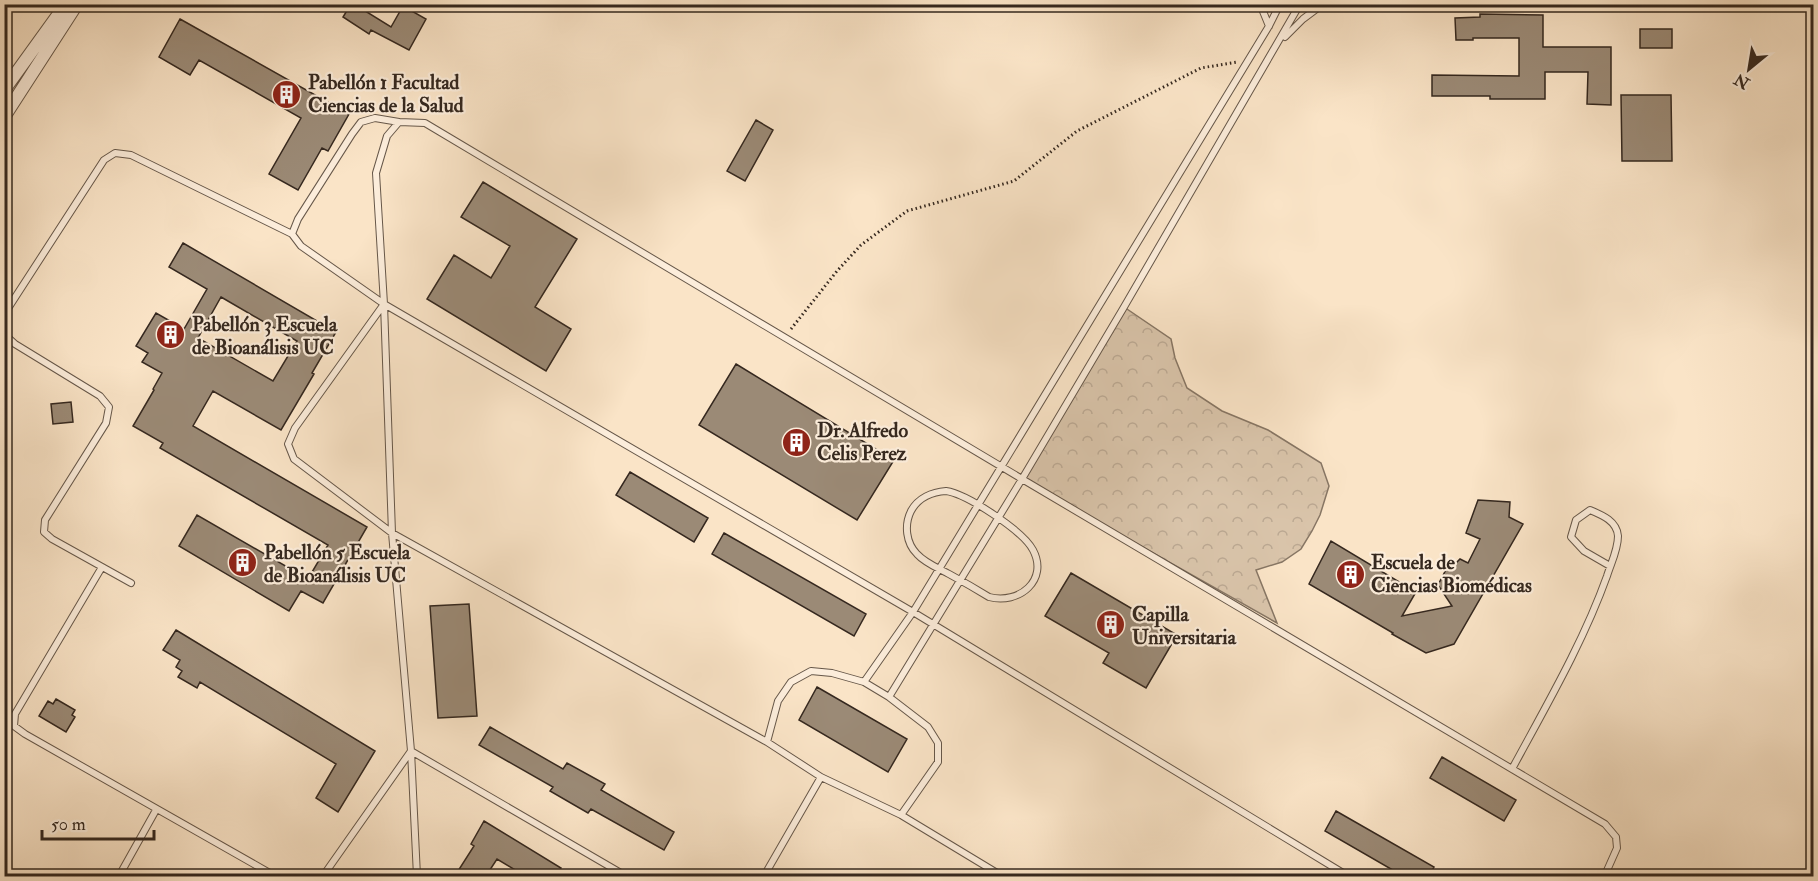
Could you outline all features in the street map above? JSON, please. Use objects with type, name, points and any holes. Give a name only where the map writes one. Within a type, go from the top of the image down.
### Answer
[{"type":"street","points":[[4,90],[66,4]]},
{"type":"street","points":[[4,117],[9,99],[77,4]]},
{"type":"lane","points":[[1260,4],[1269,26]]},
{"type":"lane","points":[[864,682],[914,612],[1269,26],[1280,4]]},
{"type":"lane","points":[[889,698],[1022,480],[1280,42],[1300,4]]},
{"type":"lane","points":[[1280,42],[1303,19],[1323,4]]},
{"type":"lane","points":[[292,234],[298,219],[362,122],[375,118],[425,123],[1022,480],[1605,824],[1616,837],[1617,848],[1604,876]]},
{"type":"lane","points":[[399,122],[387,136],[376,173],[384,304],[392,533],[411,751],[417,876]]},
{"type":"lane","points":[[4,319],[5,313],[104,160],[115,153],[131,155],[292,234],[301,246],[384,304],[914,612],[1348,876]]},
{"type":"lane","points":[[384,304],[295,428],[288,444],[294,459],[392,533],[767,742],[821,777],[901,815],[1002,876]]},
{"type":"lane","points":[[4,334],[15,344],[100,396],[109,407],[106,423],[45,520],[44,532],[52,539],[131,583]]},
{"type":"lane","points":[[954,492],[978,506],[998,518],[1028,542],[1033,549],[1037,567],[1036,576],[1032,584],[1020,595],[1005,600],[989,597],[918,556],[909,542],[908,519],[915,505],[929,494],[954,492]]},
{"type":"lane","points":[[1512,769],[1596,606],[1616,551],[1618,534],[1609,518],[1590,510],[1576,520],[1571,537],[1584,550],[1610,566]]},
{"type":"lane","points":[[102,567],[15,714],[14,726],[156,810],[275,876]]},
{"type":"lane","points":[[767,742],[778,701],[791,682],[811,671],[832,673],[864,682],[928,727],[938,743],[938,762],[901,815]]},
{"type":"lane","points":[[323,876],[411,751]]},
{"type":"lane","points":[[411,751],[626,876]]},
{"type":"lane","points":[[764,876],[821,777]]},
{"type":"lane","points":[[119,876],[156,810]]},
{"type":"path","points":[[784,337],[837,270],[861,245],[907,211],[1014,181],[1077,131],[1149,93],[1201,68],[1247,60]]},
{"type":"green space","points":[[1124,307],[1171,339],[1175,358],[1187,388],[1222,411],[1268,430],[1321,463],[1329,486],[1320,515],[1312,531],[1301,549],[1282,562],[1256,570],[1277,623],[1022,479]]},
{"type":"building","points":[[351,4],[391,27],[403,6],[426,19],[409,50],[371,30],[369,34],[343,17]]},
{"type":"building","points":[[1480,14],[1543,15],[1543,47],[1611,47],[1611,105],[1587,104],[1588,72],[1545,72],[1545,99],[1432,96],[1432,75],[1519,76],[1519,38],[1456,40],[1455,18],[1480,17]]},
{"type":"building","name":"Pabellón 1 Facultad Ciencias de la Salud","points":[[180,19],[349,114],[328,151],[322,148],[298,190],[269,174],[301,118],[199,60],[190,75],[159,57]]},
{"type":"building","points":[[1640,29],[1672,29],[1672,48],[1640,48]]},
{"type":"building","points":[[1621,95],[1671,95],[1672,161],[1622,161]]},
{"type":"building","points":[[756,120],[773,130],[745,181],[727,171]]},
{"type":"building","points":[[483,182],[577,239],[535,307],[571,329],[546,371],[427,299],[454,255],[491,278],[510,246],[461,217]]},
{"type":"building","points":[[183,243],[336,332],[281,430],[213,391],[193,426],[367,527],[323,603],[301,591],[289,611],[179,546],[197,515],[308,579],[328,545],[160,448],[163,443],[133,426],[162,373],[142,362],[148,353],[136,346],[156,313],[184,329],[207,289],[169,267]],"holes":[[[221,297],[297,341],[273,381],[198,338]]]},
{"type":"building","name":"Dr. Alfredo Celis Perez","points":[[736,364],[894,460],[857,520],[699,425]]},
{"type":"building","points":[[71,402],[73,422],[53,424],[51,404]]},
{"type":"building","points":[[630,472],[708,518],[694,542],[616,495]]},
{"type":"building","name":"Escuela de Ciencias Biomédicas","points":[[1478,500],[1510,502],[1509,517],[1523,524],[1454,644],[1426,653],[1309,584],[1331,541],[1416,592],[1402,616],[1452,606],[1438,585],[1450,562],[1457,562],[1460,559],[1468,563],[1480,539],[1466,533]]},
{"type":"building","points":[[724,533],[866,614],[854,636],[712,554]]},
{"type":"building","name":"Capilla Universitaria","points":[[1071,573],[1177,635],[1146,688],[1103,663],[1109,653],[1045,616]]},
{"type":"building","points":[[469,604],[477,716],[438,718],[430,606]]},
{"type":"building","points":[[176,630],[375,751],[338,812],[316,798],[336,764],[200,682],[197,688],[178,677],[182,671],[176,667],[180,660],[163,650]]},
{"type":"building","points":[[817,687],[907,739],[888,772],[799,720]]},
{"type":"building","points":[[56,699],[75,710],[72,715],[75,717],[66,732],[39,716],[48,701],[53,704]]},
{"type":"building","points":[[490,727],[563,769],[567,763],[605,784],[601,790],[674,832],[664,850],[591,809],[588,813],[550,791],[553,787],[479,745]]},
{"type":"building","points":[[1442,757],[1516,800],[1504,821],[1430,778]]},
{"type":"building","points":[[1336,811],[1434,867],[1429,876],[1403,876],[1325,831]]},
{"type":"building","points":[[484,821],[561,868],[556,876],[525,876],[497,859],[486,876],[467,876],[458,871],[474,846],[471,844]]},
{"type":"place","name":"Pabellón 1 Facultad Ciencias de la Salud","points":[[287,94]]},
{"type":"place","name":"Pabellón 3 Escuela de Bioanálisis UC","points":[[171,335]]},
{"type":"place","name":"Dr. Alfredo Celis Perez","points":[[796,442]]},
{"type":"place","name":"Pabellón 5 Escuela de Bioanálisis UC","points":[[243,563]]},
{"type":"place","name":"Escuela de Ciencias Biomédicas","points":[[1350,574]]},
{"type":"place","name":"Capilla Universitaria","points":[[1111,625]]}]
